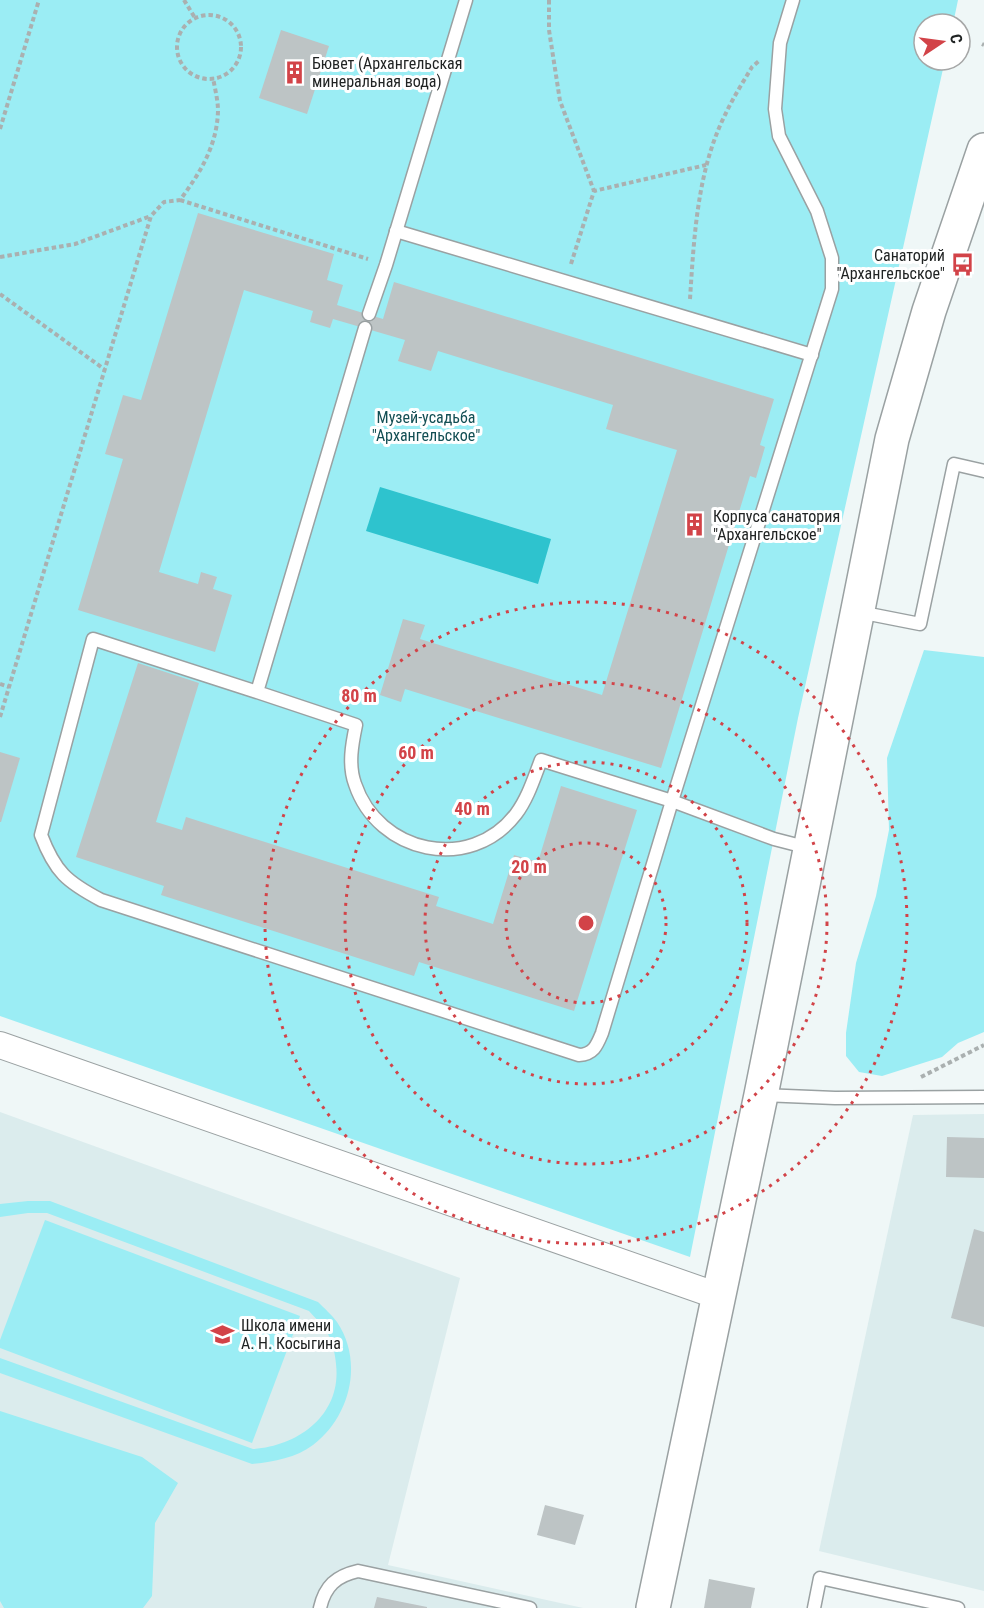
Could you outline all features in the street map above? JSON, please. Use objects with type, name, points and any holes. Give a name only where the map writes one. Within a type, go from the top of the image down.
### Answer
[{"type":"street","points":[[654,1608],[761,1095],[892,439],[929,311],[984,150]]},
{"type":"street","points":[[0,1045],[718,1296]]},
{"type":"lane","points":[[369,314],[466,0]]},
{"type":"lane","points":[[793,0],[780,43],[775,109],[779,136],[816,211],[832,258],[832,289],[672,801],[602,1033],[596,1047],[588,1054],[579,1055],[101,900],[73,885],[50,857],[41,835],[93,639],[356,725],[351,754],[354,783],[367,809],[386,830],[412,844],[440,850],[469,846],[495,834],[516,814],[531,788],[541,760],[672,801],[774,839],[810,848]]},
{"type":"lane","points":[[396,231],[812,355]]},
{"type":"lane","points":[[257,692],[365,328]]},
{"type":"lane","points":[[858,612],[920,624],[954,464],[984,471]]},
{"type":"lane","points":[[761,1095],[882,1098],[984,1097]]},
{"type":"lane","points":[[320,1608],[322,1597],[331,1583],[346,1574],[358,1571],[530,1608]]},
{"type":"lane","points":[[814,1608],[820,1578],[958,1608]]},
{"type":"path","points":[[0,129],[39,0]]},
{"type":"path","points":[[184,0],[195,18]]},
{"type":"path","points":[[549,0],[549,30],[560,101],[594,191],[566,282]]},
{"type":"path","points":[[215,15],[232,24],[241,42],[240,52],[231,70],[223,76],[213,78],[194,75],[186,69],[177,51],[181,31],[187,23],[195,18],[215,15]]},
{"type":"path","points":[[688,318],[695,229],[706,165],[724,116],[752,67],[780,43]]},
{"type":"path","points":[[180,200],[199,175],[209,155],[218,110],[213,78]]},
{"type":"path","points":[[594,191],[706,165]]},
{"type":"path","points":[[0,717],[151,216],[164,202],[180,200],[386,265]]},
{"type":"path","points":[[0,257],[75,244],[151,216]]},
{"type":"path","points":[[0,294],[104,369]]},
{"type":"path","points":[[0,684],[9,687]]},
{"type":"path","points":[[882,1098],[984,1045]]},
{"type":"shaded area","points":[[380,487],[551,539],[538,584],[366,531]]},
{"type":"shaded area","name":"Школа имени А. Н. Косыгина","points":[[0,1112],[460,1278],[388,1565],[583,1608],[0,1608]]},
{"type":"shaded area","points":[[984,1114],[984,1591],[819,1551],[913,1115]]},
{"type":"green space","name":"Музей-усадьба \"Архангельское\"","points":[[0,0],[958,0],[956,12],[912,12],[912,72],[942,72],[798,718],[690,1257],[0,1016]]},
{"type":"green space","points":[[924,650],[984,657],[984,1032],[958,1043],[942,1057],[882,1076],[859,1072],[846,1056],[846,1033],[856,963],[876,896],[889,830],[887,758]]},
{"type":"green space","points":[[50,1201],[318,1302],[337,1322],[350,1354],[349,1388],[336,1420],[313,1445],[299,1453],[284,1459],[252,1464],[0,1373],[0,1358],[253,1449],[270,1447],[286,1441],[301,1434],[314,1424],[325,1412],[336,1382],[336,1359],[331,1341],[323,1327],[309,1311],[47,1213],[0,1217],[0,1204]]},
{"type":"green space","points":[[45,1220],[300,1316],[252,1443],[0,1348],[0,1340]]},
{"type":"green space","points":[[0,1411],[142,1457],[178,1483],[155,1523],[152,1596],[143,1608],[4,1608],[0,1601]]},
{"type":"building","name":"Бювет (Архангельская минеральная вода)","points":[[281,30],[329,46],[307,114],[259,98]]},
{"type":"building","name":"Корпуса санатория \"Архангельское\"","points":[[198,213],[334,254],[327,280],[343,285],[337,305],[383,319],[394,282],[774,399],[760,445],[765,447],[756,478],[750,476],[661,768],[405,689],[401,702],[380,695],[403,619],[425,625],[420,639],[602,695],[677,450],[606,429],[613,405],[438,351],[431,371],[398,361],[405,340],[333,319],[330,328],[310,322],[313,311],[244,290],[159,572],[198,584],[201,572],[217,577],[213,589],[232,595],[215,652],[78,610],[123,459],[105,454],[123,395],[141,400]]},
{"type":"building","points":[[138,663],[199,683],[156,822],[182,830],[186,817],[439,897],[436,906],[493,924],[514,855],[538,862],[561,786],[637,810],[574,1011],[419,962],[414,976],[161,895],[164,886],[76,857]]},
{"type":"building","points":[[0,752],[20,758],[1,822],[0,822]]},
{"type":"building","points":[[947,1137],[984,1138],[984,1178],[946,1177]]},
{"type":"building","points":[[974,1229],[984,1232],[984,1327],[951,1318]]},
{"type":"building","points":[[545,1505],[584,1515],[575,1545],[537,1535]]},
{"type":"building","points":[[709,1579],[755,1588],[751,1608],[704,1608]]},
{"type":"building","points":[[377,1597],[427,1607],[427,1608],[374,1608]]},
{"type":"place","name":"Бювет (Архангельская минеральная вода)","points":[[294,72]]},
{"type":"place","name":"Санаторий \"Архангельское\"","points":[[963,264]]},
{"type":"place","name":"Корпуса санатория \"Архангельское\"","points":[[695,525]]},
{"type":"place","name":"Школа имени А. Н. Косыгина","points":[[223,1334]]}]
